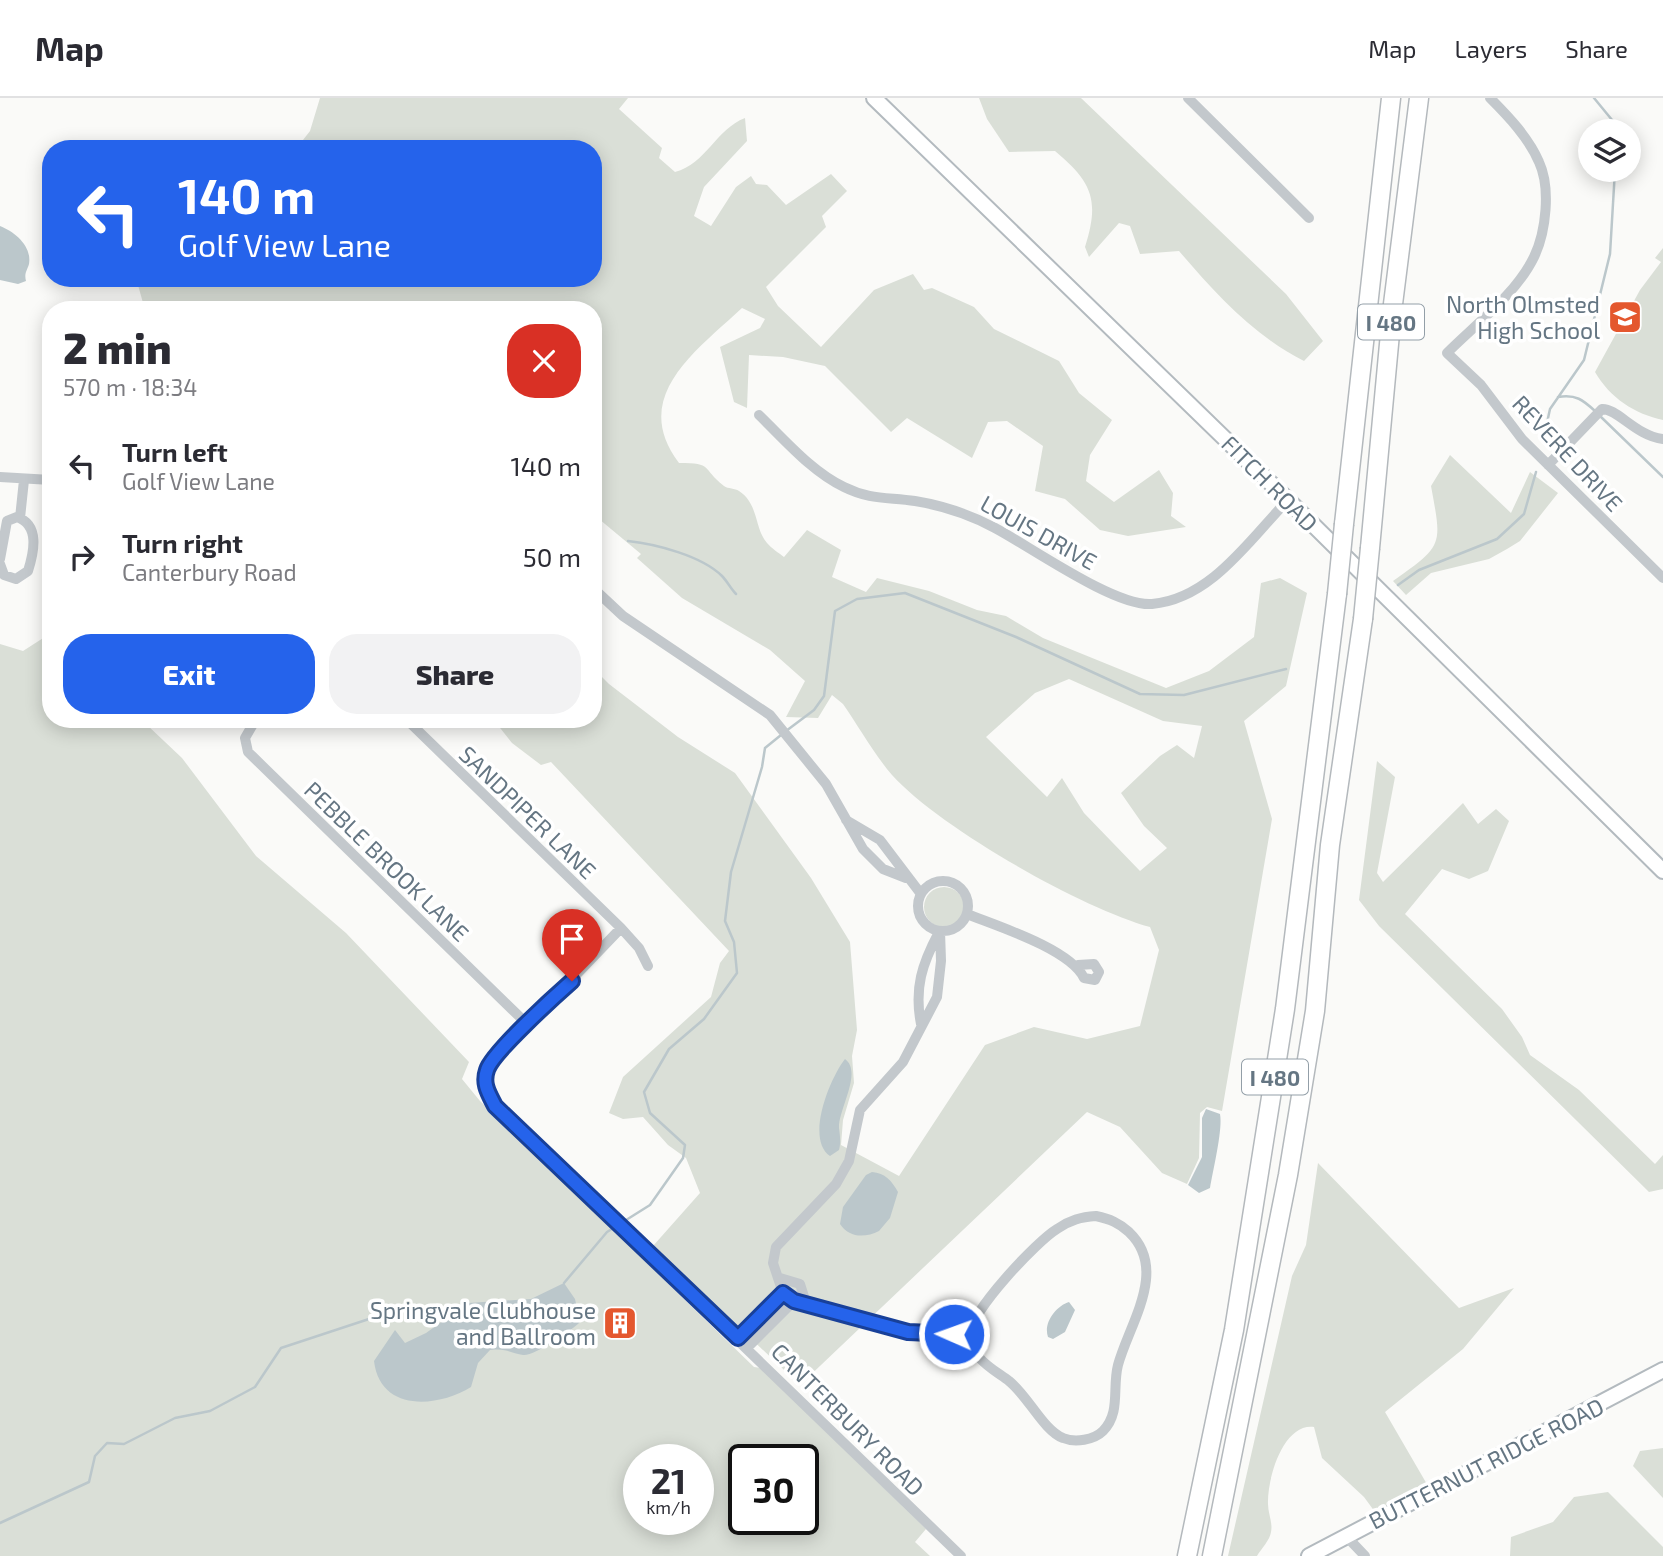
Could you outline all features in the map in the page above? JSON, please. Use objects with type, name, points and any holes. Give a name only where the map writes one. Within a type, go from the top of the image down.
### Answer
[{"type":"highway","name":"I 480","points":[[1187,1556],[1234,1330],[1283,1023],[1337,594],[1391,98]]},
{"type":"highway","name":"I 480","points":[[1212,1556],[1288,1175],[1315,1012],[1329,845],[1363,619],[1391,312],[1419,98]]},
{"type":"street","name":"FITCH ROAD","points":[[874,98],[1288,500],[1663,871]]},
{"type":"street","points":[[1188,98],[1309,218]]},
{"type":"street","name":"REVERE DRIVE","points":[[1490,98],[1510,118],[1540,163],[1545,196],[1543,226],[1534,257],[1509,290],[1447,353],[1481,385],[1522,439],[1663,578]]},
{"type":"street","points":[[1548,465],[1596,413],[1611,410],[1640,433],[1663,439]]},
{"type":"street","name":"LOUIS DRIVE","points":[[758,415],[820,473],[842,486],[872,499],[913,501],[957,509],[1115,595],[1150,604],[1177,598],[1211,580],[1288,500]]},
{"type":"street","points":[[0,477],[42,480]]},
{"type":"street","points":[[19,517],[24,480]]},
{"type":"street","points":[[19,517],[26,520],[33,532],[33,556],[28,571],[16,579],[4,575],[0,561],[7,521],[19,517]]},
{"type":"street","points":[[602,596],[623,616],[770,715],[826,784],[863,849],[883,869],[906,878]]},
{"type":"street","name":"PEBBLE BROOK LANE","points":[[251,728],[245,738],[248,752],[527,1023]]},
{"type":"street","name":"SANDPIPER LANE","points":[[415,728],[621,928],[639,948],[648,966]]},
{"type":"street","points":[[846,820],[880,840],[896,858],[906,878],[920,894]]},
{"type":"street","points":[[949,881],[962,890],[968,906],[967,914],[956,927],[940,931],[932,929],[920,918],[920,894],[933,883],[949,881]]},
{"type":"street","points":[[967,914],[1078,965]]},
{"type":"street","points":[[527,1023],[621,928]]},
{"type":"street","points":[[940,931],[942,961],[937,998],[903,1062],[860,1110],[849,1161],[836,1184],[776,1247],[773,1263],[783,1293],[794,1301],[836,1315],[908,1332],[970,1334]]},
{"type":"street","points":[[921,1024],[916,1002],[918,979],[940,931]]},
{"type":"street","name":"CANTERBURY ROAD","points":[[527,1023],[487,1068],[485,1086],[495,1106],[748,1347],[961,1556]]},
{"type":"street","points":[[1096,1216],[1122,1226],[1136,1239],[1146,1259],[1147,1279],[1117,1368],[1113,1415],[1103,1431],[1092,1438],[1077,1441],[1062,1438],[1045,1424],[1020,1390],[987,1367],[975,1352],[970,1334],[976,1316],[1021,1262],[1054,1230],[1076,1218],[1096,1216]]},
{"type":"street","points":[[780,1278],[800,1284],[806,1303]]},
{"type":"street","points":[[738,1338],[783,1293]]},
{"type":"street","points":[[748,1347],[794,1301]]},
{"type":"street","name":"BUTTERNUT RIDGE ROAD","points":[[1309,1556],[1663,1370]]},
{"type":"street","points":[[1346,1536],[1365,1556]]},
{"type":"shaded area","points":[[320,98],[628,98],[619,109],[662,148],[659,158],[675,172],[695,162],[726,130],[745,118],[747,141],[704,187],[694,216],[711,226],[736,187],[751,176],[756,184],[767,185],[786,205],[831,174],[847,191],[822,216],[826,227],[766,287],[778,306],[821,347],[874,290],[913,274],[924,290],[932,288],[974,307],[994,329],[1059,361],[1079,393],[1112,420],[1090,455],[1086,481],[1114,502],[1159,470],[1173,493],[1171,516],[1186,527],[1128,536],[1100,530],[1065,499],[1035,491],[1043,446],[1007,421],[988,422],[972,458],[907,418],[891,432],[825,366],[783,357],[749,355],[747,408],[734,402],[720,347],[760,328],[765,319],[742,308],[706,341],[674,377],[665,396],[661,417],[665,439],[679,463],[703,466],[724,486],[745,496],[763,537],[771,547],[784,557],[807,530],[841,550],[832,577],[866,592],[877,578],[929,591],[977,610],[1006,616],[1043,638],[1166,688],[1209,671],[1254,637],[1261,583],[1280,578],[1307,593],[1286,686],[1244,721],[1272,819],[1222,1111],[1207,1107],[1200,1113],[1199,1158],[1187,1184],[1162,1173],[1120,1127],[1087,1112],[800,1385],[653,1246],[700,1193],[686,1158],[668,1145],[643,1117],[623,1119],[609,1113],[623,1077],[711,997],[720,963],[729,951],[551,762],[541,765],[512,743],[500,728],[602,728],[602,677],[678,737],[735,773],[811,878],[850,942],[857,1030],[852,1056],[854,1083],[843,1120],[841,1145],[899,1176],[985,1045],[1034,1027],[1087,1039],[1140,1026],[1159,950],[1150,927],[1087,903],[1013,864],[914,796],[885,767],[843,704],[832,695],[818,718],[786,717],[805,681],[770,650],[682,598],[637,558],[641,554],[602,522],[602,301],[142,301],[139,287],[602,287],[602,140],[303,140],[310,131]],"holes":[[[1069,679],[1163,721],[1202,726],[1194,758],[1177,745],[1160,756],[1121,793],[1144,826],[1167,848],[1140,871],[1084,813],[1062,778],[1047,797],[986,737],[1035,693]]]},
{"type":"shaded area","points":[[979,98],[1081,98],[1286,294],[1323,341],[1304,361],[1286,351],[1236,312],[1179,251],[1140,254],[1130,226],[1119,223],[1089,257],[1085,247],[1090,231],[1092,204],[1085,183],[1055,151],[1009,152],[987,119]]},
{"type":"shaded area","points":[[0,226],[17,236],[28,251],[26,281],[18,284],[0,280]]},
{"type":"shaded area","points":[[1663,248],[1663,420],[1624,404],[1608,390],[1595,372],[1640,290],[1661,262],[1655,258]]},
{"type":"shaded area","points":[[1450,455],[1511,513],[1530,472],[1558,493],[1520,541],[1489,559],[1431,573],[1406,595],[1393,581],[1422,559],[1435,542],[1437,521],[1431,486]]},
{"type":"shaded area","points":[[42,639],[42,728],[150,728],[182,758],[256,856],[346,933],[469,1062],[462,1079],[480,1101],[754,1367],[761,1368],[926,1529],[915,1542],[930,1556],[0,1556],[0,644],[23,651]]},
{"type":"shaded area","points":[[1377,761],[1395,777],[1377,873],[1383,882],[1463,803],[1478,824],[1496,809],[1509,821],[1488,871],[1469,879],[1442,869],[1405,914],[1502,1009],[1522,1037],[1530,1055],[1579,1090],[1655,1164],[1663,1155],[1663,1189],[1649,1192],[1379,926],[1359,900]]},
{"type":"shaded area","points":[[944,887],[958,893],[964,907],[958,921],[944,927],[930,921],[924,907],[930,893]]},
{"type":"shaded area","points":[[845,1059],[850,1065],[851,1082],[840,1120],[839,1150],[830,1156],[823,1148],[820,1136],[822,1108]]},
{"type":"shaded area","points":[[1206,1109],[1220,1114],[1220,1129],[1210,1188],[1199,1193],[1188,1185],[1202,1157],[1202,1118]]},
{"type":"shaded area","points":[[1318,1163],[1459,1308],[1514,1288],[1463,1349],[1385,1412],[1428,1486],[1375,1512],[1364,1497],[1322,1458],[1314,1427],[1303,1428],[1286,1443],[1274,1468],[1268,1493],[1271,1529],[1267,1541],[1257,1556],[1228,1556],[1292,1276],[1306,1245]]},
{"type":"shaded area","points":[[872,1172],[888,1178],[898,1192],[890,1218],[879,1231],[863,1236],[853,1234],[840,1224],[843,1207],[866,1175]]},
{"type":"shaded area","points":[[564,1283],[575,1299],[580,1322],[535,1352],[523,1355],[490,1350],[478,1363],[471,1387],[442,1399],[412,1401],[387,1390],[378,1378],[374,1361],[395,1330],[405,1343],[426,1333],[468,1303],[531,1299]]},
{"type":"shaded area","points":[[1069,1302],[1075,1310],[1065,1332],[1053,1339],[1048,1337],[1047,1326],[1052,1316]]},
{"type":"shaded area","points":[[1663,1448],[1663,1498],[1633,1466],[1640,1451]]},
{"type":"shaded area","points":[[1608,1492],[1663,1547],[1663,1556],[1510,1556],[1511,1537],[1553,1522],[1574,1497]]},
{"type":"waterway","points":[[1594,98],[1611,119]]},
{"type":"waterway","points":[[1543,441],[1550,409],[1584,360],[1610,254],[1614,182]]},
{"type":"waterway","points":[[1558,397],[1570,396],[1579,399],[1595,411]]},
{"type":"waterway","points":[[1600,416],[1663,477]]},
{"type":"waterway","points":[[1398,585],[1419,570],[1497,539],[1524,514],[1536,472]]},
{"type":"waterway","points":[[628,541],[665,548],[691,557],[722,576],[736,594]]},
{"type":"waterway","points":[[786,731],[814,710],[824,696],[835,611],[857,599],[905,593],[1016,637],[1140,694],[1184,695],[1286,669]]},
{"type":"waterway","points":[[564,1283],[607,1232],[650,1205],[683,1158],[685,1145],[650,1113],[644,1092],[669,1049],[704,1019],[737,973],[734,942],[725,921],[731,872],[762,767],[765,748],[781,735]]},
{"type":"waterway","points":[[0,1523],[89,1482],[95,1456],[107,1443],[124,1444],[175,1418],[210,1411],[255,1387],[281,1348],[372,1318]]},
{"type":"place","name":"North Olmsted High School","points":[[1625,317]]},
{"type":"place","name":"Springvale Clubhouse and Ballroom","points":[[620,1323]]},
{"type":"route","points":[[572,981],[527,1023],[487,1068],[485,1086],[495,1106],[696,1300],[738,1338],[783,1293],[794,1301],[806,1303],[811,1307],[881,1326],[908,1332],[954,1334]]}]
